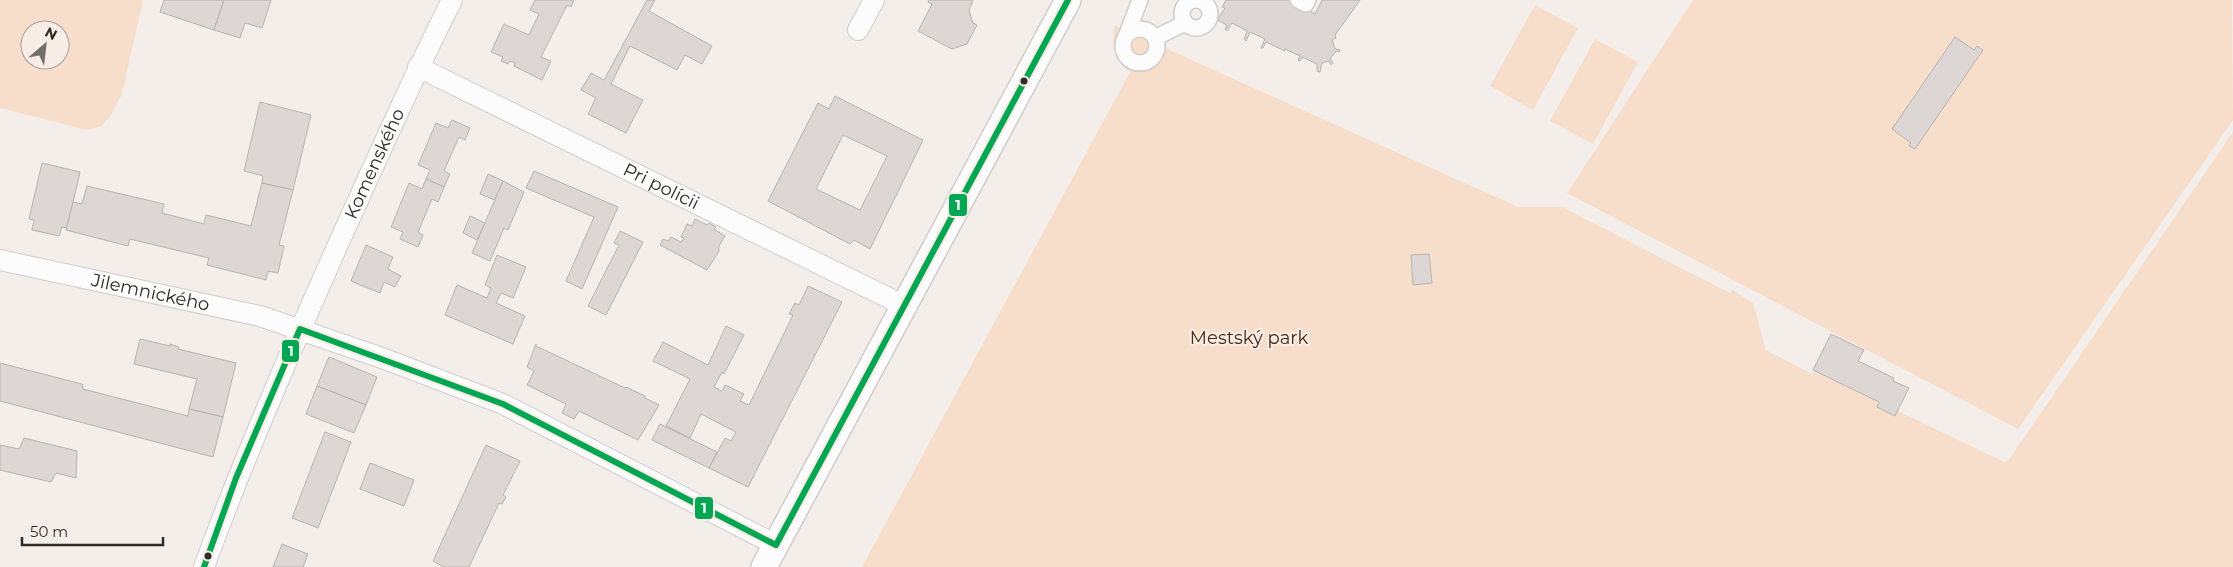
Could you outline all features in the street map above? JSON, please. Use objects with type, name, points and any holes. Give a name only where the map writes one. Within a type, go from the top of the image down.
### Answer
[{"type":"street","name":"Komenského","points":[[204,567],[236,478],[300,329],[418,67],[452,0]]},
{"type":"street","points":[[858,30],[874,0]]},
{"type":"street","points":[[764,567],[1068,0]]},
{"type":"street","points":[[1126,34],[1137,28],[1148,31],[1155,38],[1156,49],[1151,58],[1141,63],[1136,62],[1126,56],[1123,51],[1124,39],[1126,34],[1140,0]]},
{"type":"street","points":[[1298,0],[1306,4],[1308,0]]},
{"type":"street","points":[[1203,2],[1209,20],[1202,27],[1193,28],[1185,23],[1182,15],[1185,6],[1203,2]]},
{"type":"street","points":[[1155,38],[1185,23]]},
{"type":"street","name":"Pri polícii","points":[[418,67],[905,306]]},
{"type":"street","name":"Jilemnického","points":[[0,260],[260,316],[300,329],[503,404],[776,545]]},
{"type":"green space","points":[[0,0],[143,0],[122,94],[111,115],[102,126],[87,130],[0,108]]},
{"type":"green space","points":[[1693,0],[2232,0],[2233,120],[2018,429],[1567,193]]},
{"type":"green space","points":[[1535,5],[1578,28],[1533,110],[1490,86]]},
{"type":"green space","name":"Mestský park","points":[[1114,25],[1518,207],[1562,207],[1730,293],[1732,290],[1753,303],[1766,350],[1812,374],[1814,371],[1879,402],[1877,407],[1895,416],[1898,411],[2004,462],[2008,461],[2233,132],[2233,567],[862,567],[1130,72],[1113,49]]},
{"type":"green space","points":[[1595,39],[1638,62],[1593,144],[1550,121]]},
{"type":"building","points":[[164,0],[224,0],[214,30],[160,12]]},
{"type":"building","points":[[224,0],[271,0],[262,28],[245,23],[240,38],[214,30]]},
{"type":"building","points":[[535,0],[574,0],[571,7],[567,5],[541,57],[551,61],[542,80],[514,66],[515,63],[510,61],[508,64],[501,61],[503,57],[491,52],[504,24],[529,35],[539,14],[530,10]]},
{"type":"building","points":[[647,0],[655,0],[649,11],[712,46],[702,64],[685,55],[677,70],[630,46],[611,84],[643,100],[626,133],[588,114],[596,98],[581,90],[591,73],[604,80]]},
{"type":"building","points":[[929,0],[973,0],[969,10],[973,23],[977,25],[967,44],[952,49],[918,31],[932,4],[928,2]]},
{"type":"building","points":[[1226,0],[1290,0],[1315,14],[1322,0],[1360,0],[1335,35],[1336,38],[1332,40],[1335,49],[1340,50],[1339,52],[1336,51],[1330,59],[1333,62],[1331,65],[1329,61],[1322,63],[1320,72],[1317,71],[1317,64],[1302,57],[1300,61],[1298,60],[1300,56],[1285,49],[1285,51],[1266,42],[1263,48],[1261,48],[1265,39],[1250,32],[1246,41],[1244,39],[1247,31],[1232,23],[1227,31],[1225,29],[1227,25],[1217,20],[1225,8],[1222,7]]},
{"type":"building","points":[[1955,37],[1974,50],[1977,46],[1983,50],[1915,149],[1909,146],[1911,143],[1892,129]]},
{"type":"building","points":[[835,96],[923,140],[870,249],[854,240],[850,244],[768,201],[818,103],[829,109]],"holes":[[[843,135],[887,156],[860,210],[816,189]]]},
{"type":"building","points":[[260,102],[311,115],[293,190],[262,183],[263,176],[244,171]]},
{"type":"building","points":[[452,120],[470,128],[465,140],[459,137],[444,171],[450,174],[444,187],[426,179],[430,170],[418,165],[436,123],[448,128]]},
{"type":"building","points":[[42,163],[80,172],[67,228],[62,227],[59,236],[32,230],[34,220],[29,219]]},
{"type":"building","points":[[534,171],[618,207],[582,289],[566,281],[594,217],[526,188]]},
{"type":"building","points":[[488,174],[503,181],[495,200],[480,194]]},
{"type":"building","points":[[426,179],[444,187],[438,202],[432,199],[418,232],[423,235],[418,247],[400,239],[403,232],[391,227],[409,183],[422,189]]},
{"type":"building","points":[[503,181],[524,192],[508,230],[504,228],[490,261],[472,253]]},
{"type":"building","points":[[262,183],[293,190],[279,245],[284,246],[278,273],[268,271],[266,280],[207,265],[209,258],[130,239],[128,246],[66,230],[73,202],[82,204],[87,186],[164,204],[162,213],[204,224],[206,215],[251,226]]},
{"type":"building","points":[[470,216],[485,223],[477,240],[463,233]]},
{"type":"building","points":[[695,219],[707,225],[709,223],[716,227],[714,229],[725,236],[719,246],[719,251],[707,270],[660,245],[663,239],[668,241],[671,237],[681,242],[684,238],[681,237],[687,224],[692,226]]},
{"type":"building","points":[[620,231],[643,242],[606,315],[588,306],[619,245],[614,243]]},
{"type":"building","points":[[366,245],[393,257],[388,269],[401,276],[395,287],[384,282],[380,293],[351,281]]},
{"type":"building","points":[[1429,254],[1432,283],[1413,285],[1411,255]]},
{"type":"building","points":[[497,255],[526,267],[513,298],[501,293],[496,303],[525,316],[513,344],[445,315],[457,285],[487,298],[491,288],[485,285]]},
{"type":"building","points":[[808,286],[842,302],[748,487],[709,468],[725,438],[731,441],[736,432],[701,414],[690,438],[666,426],[690,379],[653,361],[663,342],[708,365],[726,326],[744,335],[724,374],[722,372],[714,387],[722,391],[725,385],[744,394],[740,401],[749,405],[793,315],[789,314],[795,303],[799,305]]},
{"type":"building","points":[[1831,334],[1864,350],[1858,361],[1894,378],[1893,381],[1909,388],[1895,416],[1877,407],[1879,402],[1813,370]]},
{"type":"building","points":[[140,339],[170,346],[170,344],[179,347],[178,349],[236,363],[223,417],[189,409],[197,379],[134,364]]},
{"type":"building","points":[[536,344],[536,346],[645,396],[645,398],[659,405],[638,440],[579,411],[574,419],[562,413],[566,404],[527,385],[534,371],[527,367]]},
{"type":"building","points":[[329,357],[377,377],[366,405],[317,386]]},
{"type":"building","points":[[0,363],[82,384],[83,389],[188,416],[189,409],[223,417],[213,457],[0,401]]},
{"type":"building","points":[[317,386],[366,405],[354,433],[306,414]]},
{"type":"building","points":[[660,424],[717,452],[709,468],[652,440]]},
{"type":"building","points":[[325,432],[351,442],[318,528],[292,518]]},
{"type":"building","points":[[24,438],[77,451],[76,478],[56,473],[51,482],[0,470],[0,445],[19,449]]},
{"type":"building","points":[[486,445],[520,461],[503,495],[506,497],[502,504],[499,503],[469,567],[444,567],[433,561]]},
{"type":"building","points":[[370,463],[414,480],[404,506],[360,489]]},
{"type":"building","points":[[282,544],[308,554],[303,567],[273,567]]},
{"type":"transit line","name":"1","points":[[204,567],[236,478],[300,329],[503,404],[776,545],[1068,0]]}]
